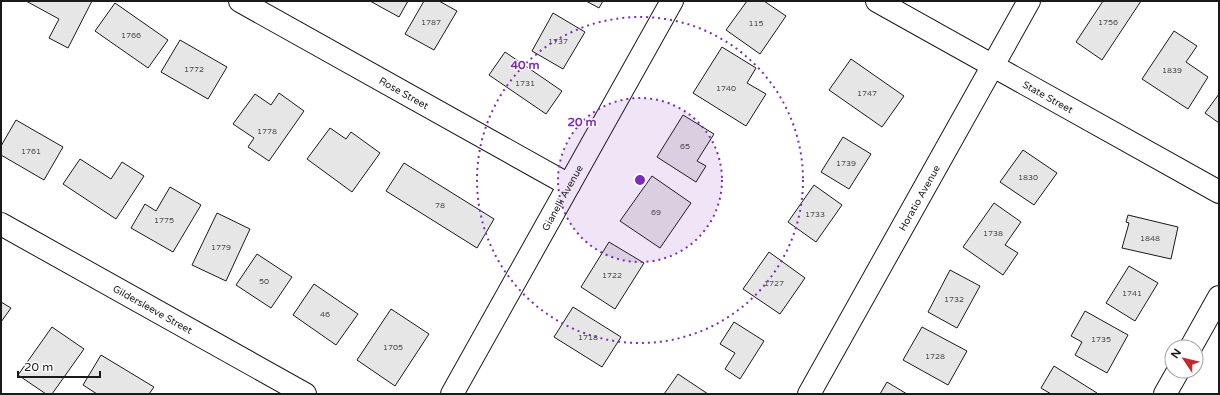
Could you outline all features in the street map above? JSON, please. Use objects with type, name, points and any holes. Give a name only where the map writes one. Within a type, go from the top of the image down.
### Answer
[{"type":"street","name":"Rose Street","points":[[240,1],[569,185]]},
{"type":"street","name":"Gianelli Avenue","points":[[452,394],[672,1]]},
{"type":"street","name":"State Street","points":[[877,1],[1219,192]]},
{"type":"street","name":"Horatio Avenue","points":[[809,394],[1029,1]]},
{"type":"street","name":"Gildersleeve Street","points":[[1,224],[305,394]]},
{"type":"street","points":[[1195,339],[1219,297]]},
{"type":"street","points":[[1165,394],[1173,379]]},
{"type":"building","points":[[26,1],[92,1],[68,48],[49,38],[59,19]]},
{"type":"building","points":[[370,1],[408,1],[399,17]]},
{"type":"building","points":[[424,1],[439,1],[457,11],[434,50],[405,34]]},
{"type":"building","points":[[586,1],[603,1],[599,8]]},
{"type":"building","points":[[747,1],[764,1],[786,16],[760,54],[726,30]]},
{"type":"building","points":[[1103,1],[1141,1],[1102,60],[1076,42]]},
{"type":"building","points":[[115,3],[168,40],[148,68],[95,31]]},
{"type":"building","points":[[553,13],[585,32],[563,69],[532,51]]},
{"type":"building","points":[[1174,31],[1197,46],[1186,62],[1208,77],[1188,109],[1142,79]]},
{"type":"building","points":[[180,40],[227,67],[208,99],[161,72]]},
{"type":"building","points":[[722,47],[756,68],[747,83],[766,94],[746,126],[693,93]]},
{"type":"building","points":[[505,52],[562,91],[546,114],[489,75]]},
{"type":"building","points":[[851,59],[904,96],[882,127],[829,90]]},
{"type":"building","points":[[279,93],[304,111],[269,161],[248,147],[254,138],[233,124],[255,94],[271,105]]},
{"type":"building","points":[[1219,94],[1219,123],[1205,113]]},
{"type":"building","points":[[683,115],[714,134],[697,161],[706,166],[696,182],[657,157]]},
{"type":"building","points":[[16,120],[63,147],[44,180],[1,155],[1,146]]},
{"type":"building","points":[[330,128],[346,139],[351,132],[380,153],[352,192],[307,159]]},
{"type":"building","points":[[843,137],[871,154],[849,189],[821,172]]},
{"type":"building","points":[[1023,150],[1057,173],[1034,205],[1000,182]]},
{"type":"building","points":[[80,159],[111,179],[122,162],[144,176],[116,219],[63,184]]},
{"type":"building","points":[[404,163],[494,219],[477,248],[386,191]]},
{"type":"building","points":[[652,176],[691,203],[660,248],[620,221]]},
{"type":"building","points":[[814,185],[842,205],[816,242],[788,222]]},
{"type":"building","points":[[170,187],[201,205],[173,252],[131,228],[145,204],[156,211]]},
{"type":"building","points":[[994,203],[1021,222],[1005,245],[1018,253],[1003,275],[963,247]]},
{"type":"building","points":[[217,213],[250,229],[226,281],[192,265]]},
{"type":"building","points":[[1128,215],[1178,227],[1171,259],[1122,248],[1129,223],[1126,222]]},
{"type":"building","points":[[609,242],[644,263],[615,309],[581,287]]},
{"type":"building","points":[[769,252],[805,278],[780,314],[743,289]]},
{"type":"building","points":[[257,254],[292,277],[271,308],[236,285]]},
{"type":"building","points":[[1129,266],[1158,283],[1135,321],[1106,303]]},
{"type":"building","points":[[950,270],[980,286],[957,328],[928,312]]},
{"type":"building","points":[[314,284],[358,314],[336,345],[293,315]]},
{"type":"building","points":[[1,302],[11,308],[1,322]]},
{"type":"building","points":[[573,307],[621,337],[602,367],[554,337]]},
{"type":"building","points":[[391,309],[429,334],[395,386],[357,360]]},
{"type":"building","points":[[1085,311],[1128,335],[1107,373],[1075,355],[1082,342],[1071,336]]},
{"type":"building","points":[[734,322],[764,341],[740,379],[725,369],[735,353],[720,344]]},
{"type":"building","points":[[52,327],[84,349],[52,394],[46,394],[18,375]]},
{"type":"building","points":[[922,327],[967,351],[948,385],[903,360]]},
{"type":"building","points":[[101,355],[154,387],[149,394],[97,394],[83,385]]},
{"type":"building","points":[[1054,366],[1097,393],[1051,394],[1041,388]]},
{"type":"building","points":[[678,374],[708,394],[664,394]]},
{"type":"building","points":[[887,382],[907,394],[880,394]]}]
